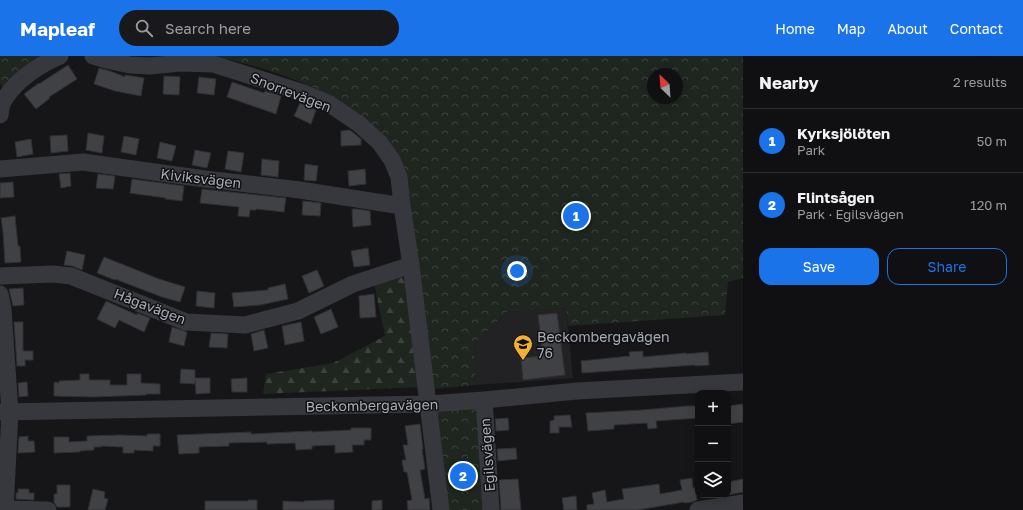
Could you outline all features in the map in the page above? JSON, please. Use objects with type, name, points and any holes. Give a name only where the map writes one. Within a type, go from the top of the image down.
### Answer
[{"type":"street","points":[[0,115],[3,101],[13,87],[33,70],[60,56]]},
{"type":"street","name":"Snorrevägen","points":[[93,56],[130,65],[150,66],[180,63],[213,64],[289,88],[328,103],[359,124],[380,143],[392,160],[399,177],[429,404]]},
{"type":"street","name":"Kiviksvägen","points":[[0,169],[83,162],[204,179],[300,190],[402,206]]},
{"type":"street","name":"Hågavägen","points":[[0,276],[53,274],[71,276],[186,322],[245,325],[298,311],[353,284],[411,265]]},
{"type":"street","points":[[0,294],[3,309],[5,412],[3,510],[48,510]]},
{"type":"street","name":"Beckombergavägen","points":[[5,412],[429,404],[577,392],[743,382]]},
{"type":"street","name":"Egilsvägen","points":[[484,400],[491,510]]},
{"type":"street","points":[[429,404],[441,510]]},
{"type":"street","points":[[698,510],[743,503]]},
{"type":"shaded area","name":"Beckombergavägen 76","points":[[566,308],[573,378],[476,385],[474,343],[508,312]]},
{"type":"green space","points":[[0,56],[43,56],[3,88],[0,84]]},
{"type":"green space","points":[[213,56],[743,56],[743,278],[728,282],[725,315],[568,326],[566,308],[508,312],[474,343],[476,385],[432,389],[396,153],[391,143],[356,112],[337,100],[297,81],[254,66]]},
{"type":"green space","points":[[402,276],[406,283],[420,387],[263,394],[266,374],[333,363],[385,336],[374,283]]},
{"type":"green space","points":[[479,406],[486,510],[448,510],[437,409]]},
{"type":"building","points":[[68,65],[77,79],[49,97],[50,98],[36,109],[24,94]]},
{"type":"building","points":[[99,68],[125,77],[125,75],[144,78],[141,96],[115,91],[94,84]]},
{"type":"building","points":[[164,76],[180,77],[179,95],[163,94]]},
{"type":"building","points":[[199,77],[216,79],[214,95],[197,93]]},
{"type":"building","points":[[232,82],[264,93],[265,91],[281,96],[276,114],[227,97]]},
{"type":"building","points":[[300,103],[316,110],[311,124],[294,116]]},
{"type":"building","points":[[350,130],[361,139],[361,145],[341,146],[341,131]]},
{"type":"building","points":[[88,133],[104,136],[102,153],[86,150]]},
{"type":"building","points":[[67,135],[68,151],[51,153],[50,136]]},
{"type":"building","points":[[124,136],[139,139],[136,155],[121,152]]},
{"type":"building","points":[[31,139],[33,154],[17,157],[15,142]]},
{"type":"building","points":[[160,142],[176,146],[172,161],[157,158]]},
{"type":"building","points":[[195,150],[211,153],[207,168],[192,165]]},
{"type":"building","points":[[228,151],[244,153],[241,172],[225,169]]},
{"type":"building","points":[[262,159],[279,161],[278,177],[261,175]]},
{"type":"building","points":[[305,164],[318,166],[316,181],[304,180]]},
{"type":"building","points":[[365,169],[366,184],[349,186],[348,171]]},
{"type":"building","points":[[70,173],[71,186],[61,188],[59,174]]},
{"type":"building","points":[[98,174],[115,176],[113,189],[96,188]]},
{"type":"building","points":[[132,179],[184,186],[182,201],[130,193]]},
{"type":"building","points":[[13,182],[14,197],[0,198],[0,183]]},
{"type":"building","points":[[202,189],[286,198],[284,212],[256,209],[250,210],[249,217],[238,216],[239,207],[200,203]]},
{"type":"building","points":[[303,201],[321,203],[320,216],[302,215]]},
{"type":"building","points":[[352,209],[370,211],[371,225],[353,227]]},
{"type":"building","points":[[15,216],[21,262],[5,263],[1,218]]},
{"type":"building","points":[[368,248],[370,265],[354,267],[351,251]]},
{"type":"building","points":[[67,251],[85,255],[82,270],[64,265]]},
{"type":"building","points":[[104,257],[159,279],[185,287],[180,302],[162,297],[97,273]]},
{"type":"building","points":[[317,270],[324,286],[309,293],[302,276]]},
{"type":"building","points":[[285,284],[288,299],[260,305],[234,307],[232,293],[268,290],[268,288]]},
{"type":"building","points":[[23,288],[24,305],[13,306],[9,289]]},
{"type":"building","points":[[197,291],[215,293],[214,308],[196,306]]},
{"type":"building","points":[[374,294],[376,317],[360,318],[359,296]]},
{"type":"building","points":[[106,301],[137,315],[137,313],[150,318],[144,332],[119,320],[115,328],[97,319]]},
{"type":"building","points":[[331,309],[338,327],[321,334],[314,317]]},
{"type":"building","points":[[557,313],[565,375],[523,380],[521,358],[543,356],[538,315]]},
{"type":"building","points":[[14,322],[23,322],[23,351],[33,351],[33,360],[25,360],[25,366],[17,366]]},
{"type":"building","points":[[301,322],[304,341],[285,345],[282,326]]},
{"type":"building","points":[[172,327],[187,332],[184,346],[169,342]]},
{"type":"building","points":[[264,330],[268,348],[254,351],[251,334]]},
{"type":"building","points":[[211,333],[228,334],[227,348],[209,347]]},
{"type":"building","points":[[643,351],[643,357],[708,352],[709,365],[582,373],[581,361],[630,356],[629,352]]},
{"type":"building","points":[[181,369],[195,370],[195,378],[210,378],[210,393],[196,394],[195,380],[195,384],[180,383]]},
{"type":"building","points":[[80,374],[89,374],[89,380],[110,380],[110,385],[127,385],[127,374],[141,374],[141,383],[160,384],[160,394],[93,397],[54,396],[54,382],[59,383],[59,381],[80,380]]},
{"type":"building","points":[[247,378],[247,392],[232,392],[231,379]]},
{"type":"building","points":[[27,382],[28,396],[19,397],[18,383]]},
{"type":"building","points":[[743,404],[743,422],[731,424],[731,406]]},
{"type":"building","points":[[695,406],[695,418],[656,421],[657,428],[648,429],[647,423],[614,425],[614,429],[588,431],[586,413]]},
{"type":"building","points":[[570,415],[572,427],[559,427],[559,433],[550,433],[550,421],[554,420],[554,416]]},
{"type":"building","points":[[508,418],[509,430],[496,431],[495,419]]},
{"type":"building","points":[[420,424],[425,469],[420,470],[425,499],[429,498],[430,510],[408,510],[407,501],[412,500],[407,472],[404,472],[402,460],[406,460],[403,445],[408,445],[405,426]]},
{"type":"building","points":[[351,428],[371,428],[371,440],[364,440],[364,445],[352,445],[353,452],[335,453],[335,445],[312,446],[312,449],[296,450],[295,443],[267,444],[267,442],[229,443],[229,446],[199,447],[199,453],[179,454],[177,435],[251,432],[251,434],[312,432],[351,430]]},
{"type":"building","points":[[147,434],[160,434],[160,446],[153,446],[153,451],[134,450],[134,453],[123,453],[123,447],[101,446],[94,447],[94,450],[54,453],[54,437],[69,437],[69,442],[87,441],[87,436],[147,436]]},
{"type":"building","points":[[28,436],[28,441],[34,441],[35,452],[18,453],[19,437]]},
{"type":"building","points":[[516,448],[517,459],[498,461],[497,449]]},
{"type":"building","points":[[692,478],[693,488],[695,488],[695,498],[697,500],[638,510],[587,510],[587,505],[594,504],[592,493],[605,490],[607,502],[624,499],[622,489],[659,484],[660,494],[682,490],[680,480]]},
{"type":"building","points":[[518,479],[521,510],[501,510],[499,480]]},
{"type":"building","points":[[743,479],[743,492],[731,494],[731,481]]},
{"type":"building","points":[[57,485],[70,485],[70,507],[57,507],[54,502],[54,494],[57,494]]},
{"type":"building","points":[[18,489],[29,489],[29,493],[34,493],[34,500],[16,499]]},
{"type":"building","points":[[93,489],[105,492],[104,498],[108,499],[105,510],[88,510]]},
{"type":"building","points":[[576,496],[577,510],[564,510],[562,498]]},
{"type":"building","points":[[257,500],[257,510],[205,510],[205,501]]},
{"type":"building","points":[[334,500],[334,510],[283,510],[283,501],[304,502]]},
{"type":"building","points":[[382,500],[382,510],[372,510],[372,501]]},
{"type":"place","name":"Kyrksjölöten","points":[[576,216]]},
{"type":"place","name":"Beckombergavägen 76","points":[[523,361]]},
{"type":"place","name":"Flintsågen","points":[[463,476]]}]
